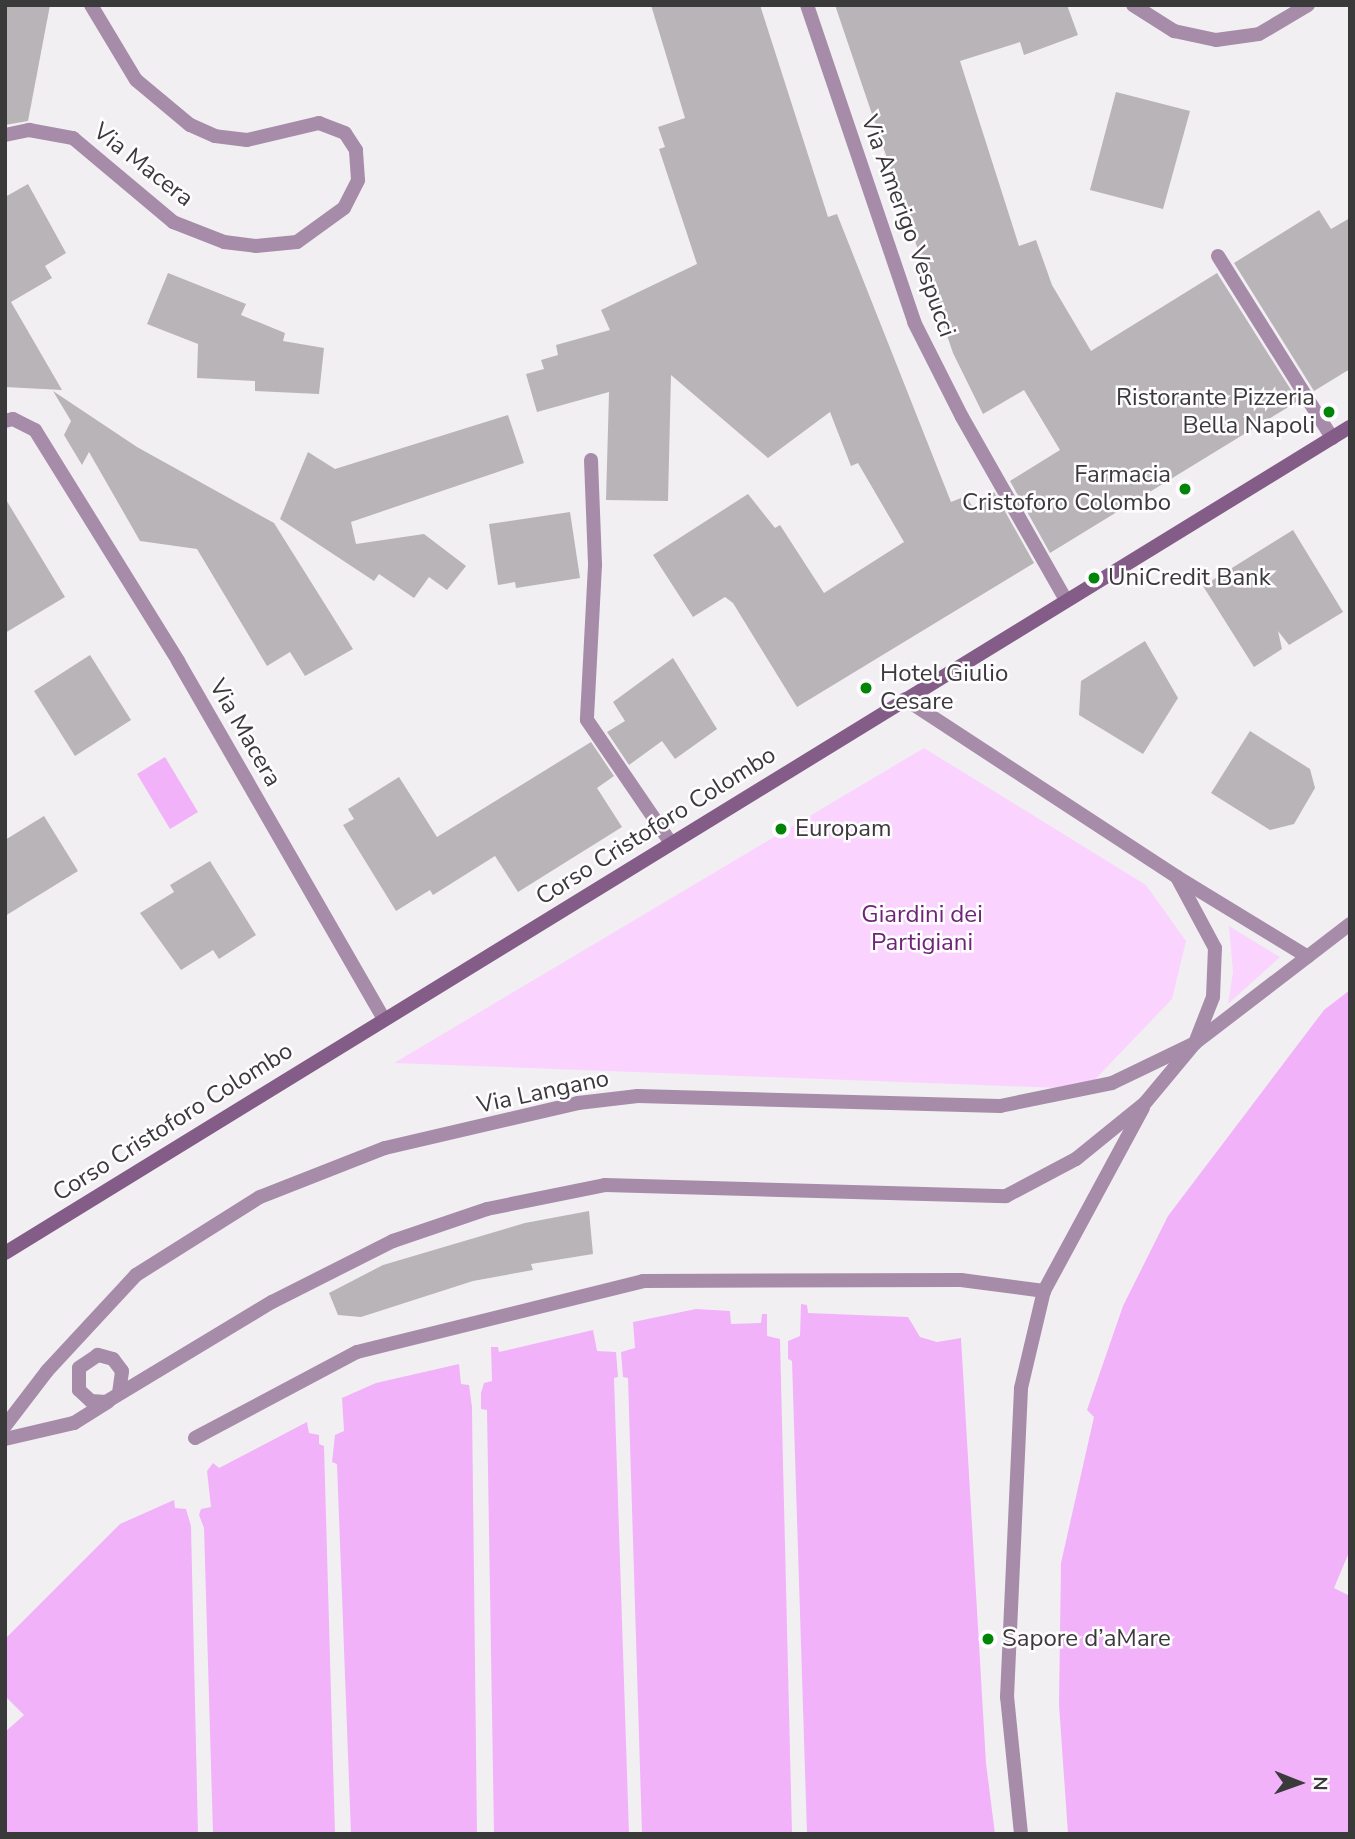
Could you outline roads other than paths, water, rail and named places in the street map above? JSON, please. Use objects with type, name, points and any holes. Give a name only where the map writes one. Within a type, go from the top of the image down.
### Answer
[{"type":"main road","name":"Corso Cristoforo Colombo","points":[[5,1253],[383,1018],[1350,427]]},
{"type":"street","name":"Via Macera","points":[[5,135],[29,130],[73,138],[173,222],[224,242],[256,246],[297,242],[344,208],[358,180],[356,150],[345,133],[319,123],[247,140],[215,136],[190,125],[136,80],[91,5]]},
{"type":"street","name":"Via Amerigo Vespucci","points":[[807,5],[914,322],[961,417],[1066,600]]},
{"type":"street","points":[[1133,5],[1174,31],[1216,40],[1259,34],[1308,5]]},
{"type":"street","points":[[1218,256],[1332,438]]},
{"type":"street","name":"Via Macera","points":[[5,421],[13,419],[35,430],[178,662],[383,1018]]},
{"type":"street","points":[[591,460],[595,565],[587,720],[671,843]]},
{"type":"street","points":[[905,698],[1177,877],[1308,957]]},
{"type":"street","points":[[1177,877],[1215,948],[1213,997],[1195,1043]]},
{"type":"street","name":"Via Langano","points":[[5,1426],[63,1354],[136,1275],[260,1198],[385,1148],[578,1103],[638,1096],[1000,1106],[1112,1083],[1195,1043],[1350,924]]},
{"type":"street","name":"Via Langano","points":[[5,1439],[74,1423],[272,1301],[368,1253],[487,1209],[605,1185],[1006,1196],[1076,1159],[1148,1098],[1195,1043]]},
{"type":"street","points":[[1021,1834],[1007,1697],[1021,1388],[1044,1291],[1148,1098]]},
{"type":"street","points":[[195,1438],[357,1352],[643,1281],[961,1280],[1044,1291]]},
{"type":"street","points":[[63,1354],[79,1390],[91,1401],[116,1396],[122,1371],[113,1359],[79,1336]]},
{"type":"street","points":[[79,1390],[77,1375],[84,1362],[98,1355],[113,1359]]},
{"type":"place","name":"Ristorante Pizzeria Bella Napoli","points":[[1329,412]]},
{"type":"place","name":"Farmacia Cristoforo Colombo","points":[[1185,489]]},
{"type":"place","name":"UniCredit Bank","points":[[1094,578]]},
{"type":"place","name":"Hotel Giulio Cesare","points":[[866,688]]},
{"type":"place","name":"Europam","points":[[781,829]]},
{"type":"place","name":"Sapore d’aMare","points":[[988,1639]]},
{"type":"park label","name":"Giardini dei Partigiani","points":[[922,929]]}]
